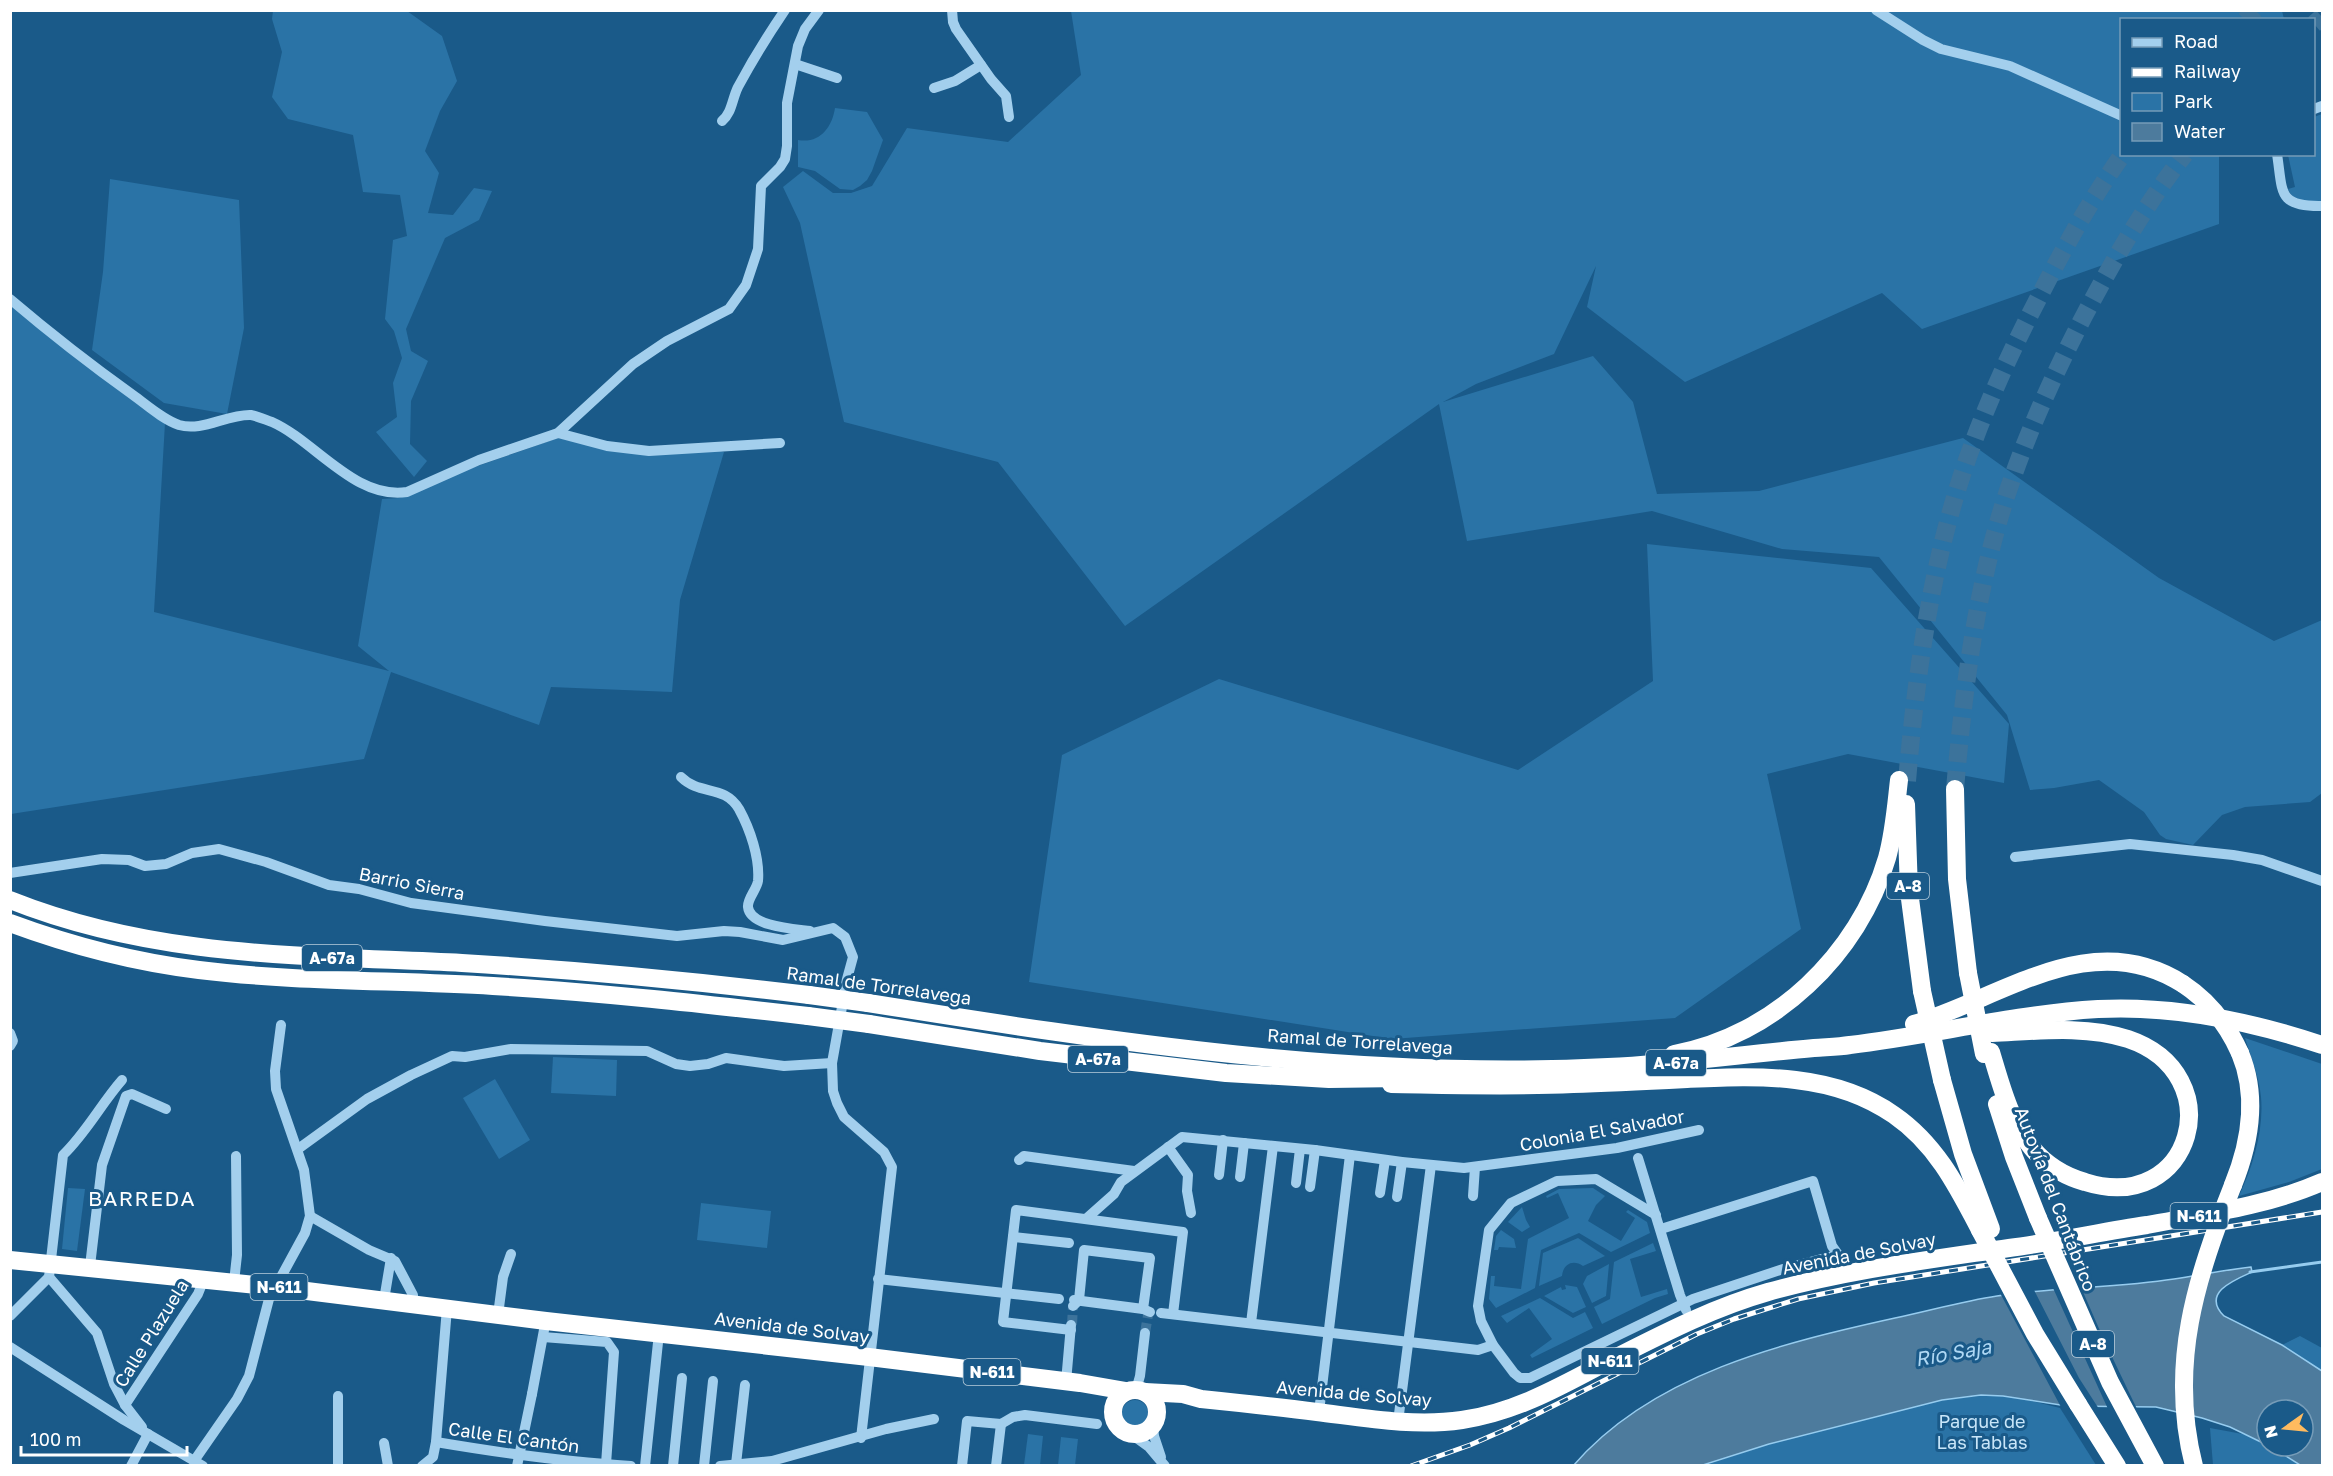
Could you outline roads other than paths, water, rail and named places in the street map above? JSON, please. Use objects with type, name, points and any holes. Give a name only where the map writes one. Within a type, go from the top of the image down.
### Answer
[{"type":"highway","name":"A-8","points":[[1228,1054],[1435,1063],[1592,1062],[1668,1055],[1705,1046],[1729,1037],[1773,1013],[1793,998],[1812,981],[1842,947],[1870,900],[1887,859],[1903,781],[1907,875],[1922,991],[1942,1080],[1985,1230]]},
{"type":"highway","name":"Autovía del Cantábrico","points":[[1955,789],[1957,879],[1968,973],[2005,1131],[2038,1218],[2110,1382],[2155,1466]]},
{"type":"highway","name":"Ramal de Torrelavega","points":[[10,900],[126,936],[206,950],[282,956],[544,968],[660,977],[868,1003],[1124,1043],[1228,1054],[1391,1066],[1470,1069],[1605,1067],[1746,1056],[1816,1047]]},
{"type":"highway","name":"Ramal de Torrelavega","points":[[10,923],[92,950],[198,970],[611,994],[869,1024],[1117,1061],[1226,1073],[1329,1079],[1575,1078],[1716,1070],[1846,1055],[1992,1033]]},
{"type":"highway","points":[[1816,1047],[1893,1030],[1946,1015],[2023,980],[2066,965],[2099,961],[2149,969],[2183,984],[2201,997],[2217,1014],[2233,1037],[2240,1053],[2249,1084],[2251,1114],[2245,1150],[2200,1274],[2187,1331],[2184,1398],[2194,1466]]},
{"type":"highway","points":[[1816,1047],[1848,1046],[2051,1014],[2133,1009],[2208,1015],[2245,1022],[2322,1045]]},
{"type":"highway","points":[[1992,1033],[2073,1019],[2135,1018],[2214,1026],[2267,1038],[2322,1056]]},
{"type":"highway","points":[[1987,1053],[2009,1108],[2026,1140],[2043,1160],[2068,1176],[2091,1184],[2106,1186],[2136,1184],[2159,1175],[2175,1160],[2182,1147],[2189,1122],[2187,1097],[2175,1074],[2154,1052],[2128,1039],[2098,1032],[2061,1030],[1992,1033]]},
{"type":"highway","points":[[1329,1079],[1371,1084],[1570,1084],[1762,1077],[1829,1086],[1861,1096],[1917,1133],[1947,1168],[1985,1230],[2035,1334],[2117,1466]]},
{"type":"highway","name":"Avenida de Solvay","points":[[10,1260],[50,1270],[90,1266],[447,1308],[498,1315],[545,1329],[659,1333],[1135,1391],[1183,1394],[1201,1399],[1398,1422],[1460,1421],[1494,1415],[1542,1395],[1691,1321],[1766,1293],[1851,1273],[2013,1248],[2234,1209],[2277,1198],[2322,1182]]},
{"type":"highway","points":[[1073,1382],[1103,1402],[1118,1427],[1131,1434]]},
{"type":"highway","points":[[1112,1414],[1115,1401],[1135,1391],[1153,1399],[1155,1420]]},
{"type":"highway","name":"Avenida de Solvay","points":[[1155,1420],[1180,1401],[1201,1399]]},
{"type":"highway","name":"N-611","points":[[1131,1434],[1140,1434],[1155,1420]]},
{"type":"street","points":[[722,120],[728,116],[738,87],[785,10]]},
{"type":"street","points":[[10,299],[111,380],[165,419],[180,426],[200,426],[235,416],[252,415],[282,428],[299,438],[340,470],[383,492],[394,494],[406,492],[479,460],[558,433],[633,364],[667,341],[729,309],[746,285],[758,249],[761,186],[780,167],[784,159],[788,146],[787,103],[798,46],[805,29],[819,10]]},
{"type":"street","points":[[952,10],[952,22],[956,30],[1006,96],[1009,117]]},
{"type":"street","points":[[1876,10],[1941,49],[2010,66],[2120,116]]},
{"type":"street","points":[[795,64],[837,78]]},
{"type":"street","points":[[934,88],[955,81],[981,65]]},
{"type":"street","points":[[2277,156],[2286,199],[2308,207],[2322,206]]},
{"type":"street","points":[[558,433],[607,446],[650,451],[780,443]]},
{"type":"street","name":"Barrio Sierra","points":[[681,777],[696,788],[721,792],[729,796],[739,808],[751,836],[756,858],[758,882],[749,903],[750,912],[757,919],[768,924],[814,932]]},
{"type":"street","points":[[2015,857],[2130,844],[2262,860],[2322,881]]},
{"type":"street","name":"Barrio Sierra","points":[[10,873],[102,859],[129,860],[145,866],[166,864],[192,853],[219,849],[266,862],[329,885],[359,889],[411,903],[545,921],[677,936],[724,931],[783,940],[833,928],[845,937],[853,957],[832,1063]]},
{"type":"street","points":[[10,1347],[198,1463],[249,1376],[269,1299],[305,1233],[310,1216],[307,1185],[298,1149],[276,1089],[275,1071],[281,1025]]},
{"type":"street","points":[[10,1033],[13,1041],[10,1046]]},
{"type":"street","points":[[298,1149],[367,1099],[452,1056],[465,1057],[511,1049],[647,1051],[676,1064],[690,1066],[708,1064],[726,1058],[784,1066],[832,1063],[834,1091],[844,1116],[884,1152],[892,1167],[861,1438]]},
{"type":"street","points":[[10,1316],[50,1270],[63,1155],[78,1141],[103,1102],[122,1080]]},
{"type":"street","points":[[90,1266],[102,1165],[126,1096],[132,1094],[166,1109]]},
{"type":"street","name":"Colonia El Salvador","points":[[1087,1218],[1114,1194],[1121,1182],[1134,1171],[1177,1139],[1187,1137],[1315,1150],[1402,1162],[1475,1167],[1617,1148],[1699,1130]]},
{"type":"street","points":[[1220,1175],[1223,1140]]},
{"type":"street","points":[[1240,1177],[1244,1143]]},
{"type":"street","points":[[1251,1323],[1272,1146]]},
{"type":"street","points":[[1167,1147],[1188,1175],[1187,1191],[1191,1213]]},
{"type":"street","points":[[1296,1183],[1300,1149]]},
{"type":"street","points":[[1310,1187],[1315,1150]]},
{"type":"street","points":[[1319,1412],[1350,1155]]},
{"type":"street","points":[[234,1282],[237,1255],[236,1156]]},
{"type":"street","points":[[1019,1160],[1024,1156],[1134,1171]]},
{"type":"street","points":[[1638,1158],[1683,1304],[1691,1321]]},
{"type":"street","points":[[1380,1193],[1385,1160]]},
{"type":"street","points":[[1396,1197],[1402,1162]]},
{"type":"street","points":[[1398,1422],[1431,1165]]},
{"type":"street","points":[[1473,1196],[1475,1167]]},
{"type":"street","points":[[1656,1215],[1596,1179],[1557,1181],[1511,1203],[1489,1230],[1478,1306],[1481,1321],[1493,1346],[1517,1376],[1527,1379],[1683,1304],[1754,1278],[1837,1255]]},
{"type":"street","points":[[1661,1229],[1812,1181],[1832,1246],[1851,1273]]},
{"type":"street","points":[[1073,1382],[1071,1327],[1003,1322],[1016,1210],[1183,1232],[1173,1314]]},
{"type":"street","points":[[310,1216],[369,1250],[396,1261],[413,1295],[413,1304]]},
{"type":"street","points":[[1013,1237],[1077,1244]]},
{"type":"street","points":[[1150,1312],[1150,1258],[1084,1250],[1074,1302],[1150,1312],[1329,1332],[1408,1343],[1478,1350],[1493,1346]]},
{"type":"street","points":[[498,1315],[503,1277],[511,1254]]},
{"type":"street","points":[[384,1300],[391,1258]]},
{"type":"street","points":[[50,1270],[97,1333],[123,1400],[148,1434]]},
{"type":"street","name":"Calle Plazuela","points":[[108,1408],[123,1400],[198,1294],[204,1279]]},
{"type":"street","points":[[878,1279],[1059,1299]]},
{"type":"street","name":"Calle El Cantón","points":[[422,1466],[433,1457],[436,1442],[447,1308]]},
{"type":"street","points":[[517,1466],[545,1329]]},
{"type":"street","name":"Avenida de Solvay","points":[[545,1329],[607,1342],[614,1352],[613,1465]]},
{"type":"street","points":[[645,1466],[659,1333]]},
{"type":"street","points":[[1135,1391],[1140,1376],[1145,1333]]},
{"type":"street","points":[[673,1466],[682,1378]]},
{"type":"street","points":[[704,1466],[713,1381]]},
{"type":"street","points":[[743,1465],[745,1384]]},
{"type":"street","points":[[338,1396],[338,1466]]},
{"type":"street","points":[[962,1466],[967,1420],[1001,1424],[1013,1417],[1025,1415],[1097,1424]]},
{"type":"street","points":[[720,1466],[777,1460],[861,1438],[886,1429],[934,1419]]},
{"type":"street","points":[[1155,1420],[1157,1448],[1165,1466]]},
{"type":"street","points":[[996,1466],[1001,1424]]},
{"type":"street","points":[[131,1466],[148,1434]]},
{"type":"street","points":[[1131,1434],[1149,1447],[1165,1466]]},
{"type":"street","name":"Calle El Cantón","points":[[436,1442],[526,1457],[631,1466]]},
{"type":"street","points":[[384,1443],[388,1466]]},
{"type":"water","name":"Río Saja","points":[[2251,1267],[2252,1272],[2229,1283],[2218,1294],[2216,1301],[2218,1308],[2224,1316],[2282,1345],[2322,1371],[2322,1465],[2300,1465],[2289,1458],[2315,1458],[2315,1398],[2255,1398],[2255,1439],[2230,1427],[2156,1407],[2067,1406],[1981,1395],[1942,1400],[1769,1444],[1703,1465],[1573,1466],[1605,1434],[1641,1408],[1680,1385],[1764,1352],[1852,1328],[1984,1298],[2152,1282]]},
{"type":"waterway","points":[[2250,1272],[2322,1262]]},
{"type":"tunnel","points":[[2247,18],[2255,10]]},
{"type":"tunnel","points":[[2315,23],[2322,17]]},
{"type":"tunnel","points":[[1907,781],[1918,676],[1929,607],[1944,538],[1961,477],[2003,371],[2040,295],[2079,223],[2122,156]]},
{"type":"tunnel","points":[[1955,789],[1976,617],[1991,549],[2017,464],[2048,389],[2095,295],[2143,213],[2183,156]]},
{"type":"tunnel","points":[[1072,1325],[1073,1306]]},
{"type":"tunnel","points":[[1145,1333],[1148,1315]]},
{"type":"railway","points":[[1411,1466],[1509,1428],[1697,1334],[1734,1319],[1798,1299],[1874,1283],[2322,1212]]},
{"type":"district","name":"BARREDA","points":[[142,1198]]},
{"type":"park label","name":"Parque de Las Tablas","points":[[1982,1431]]}]
